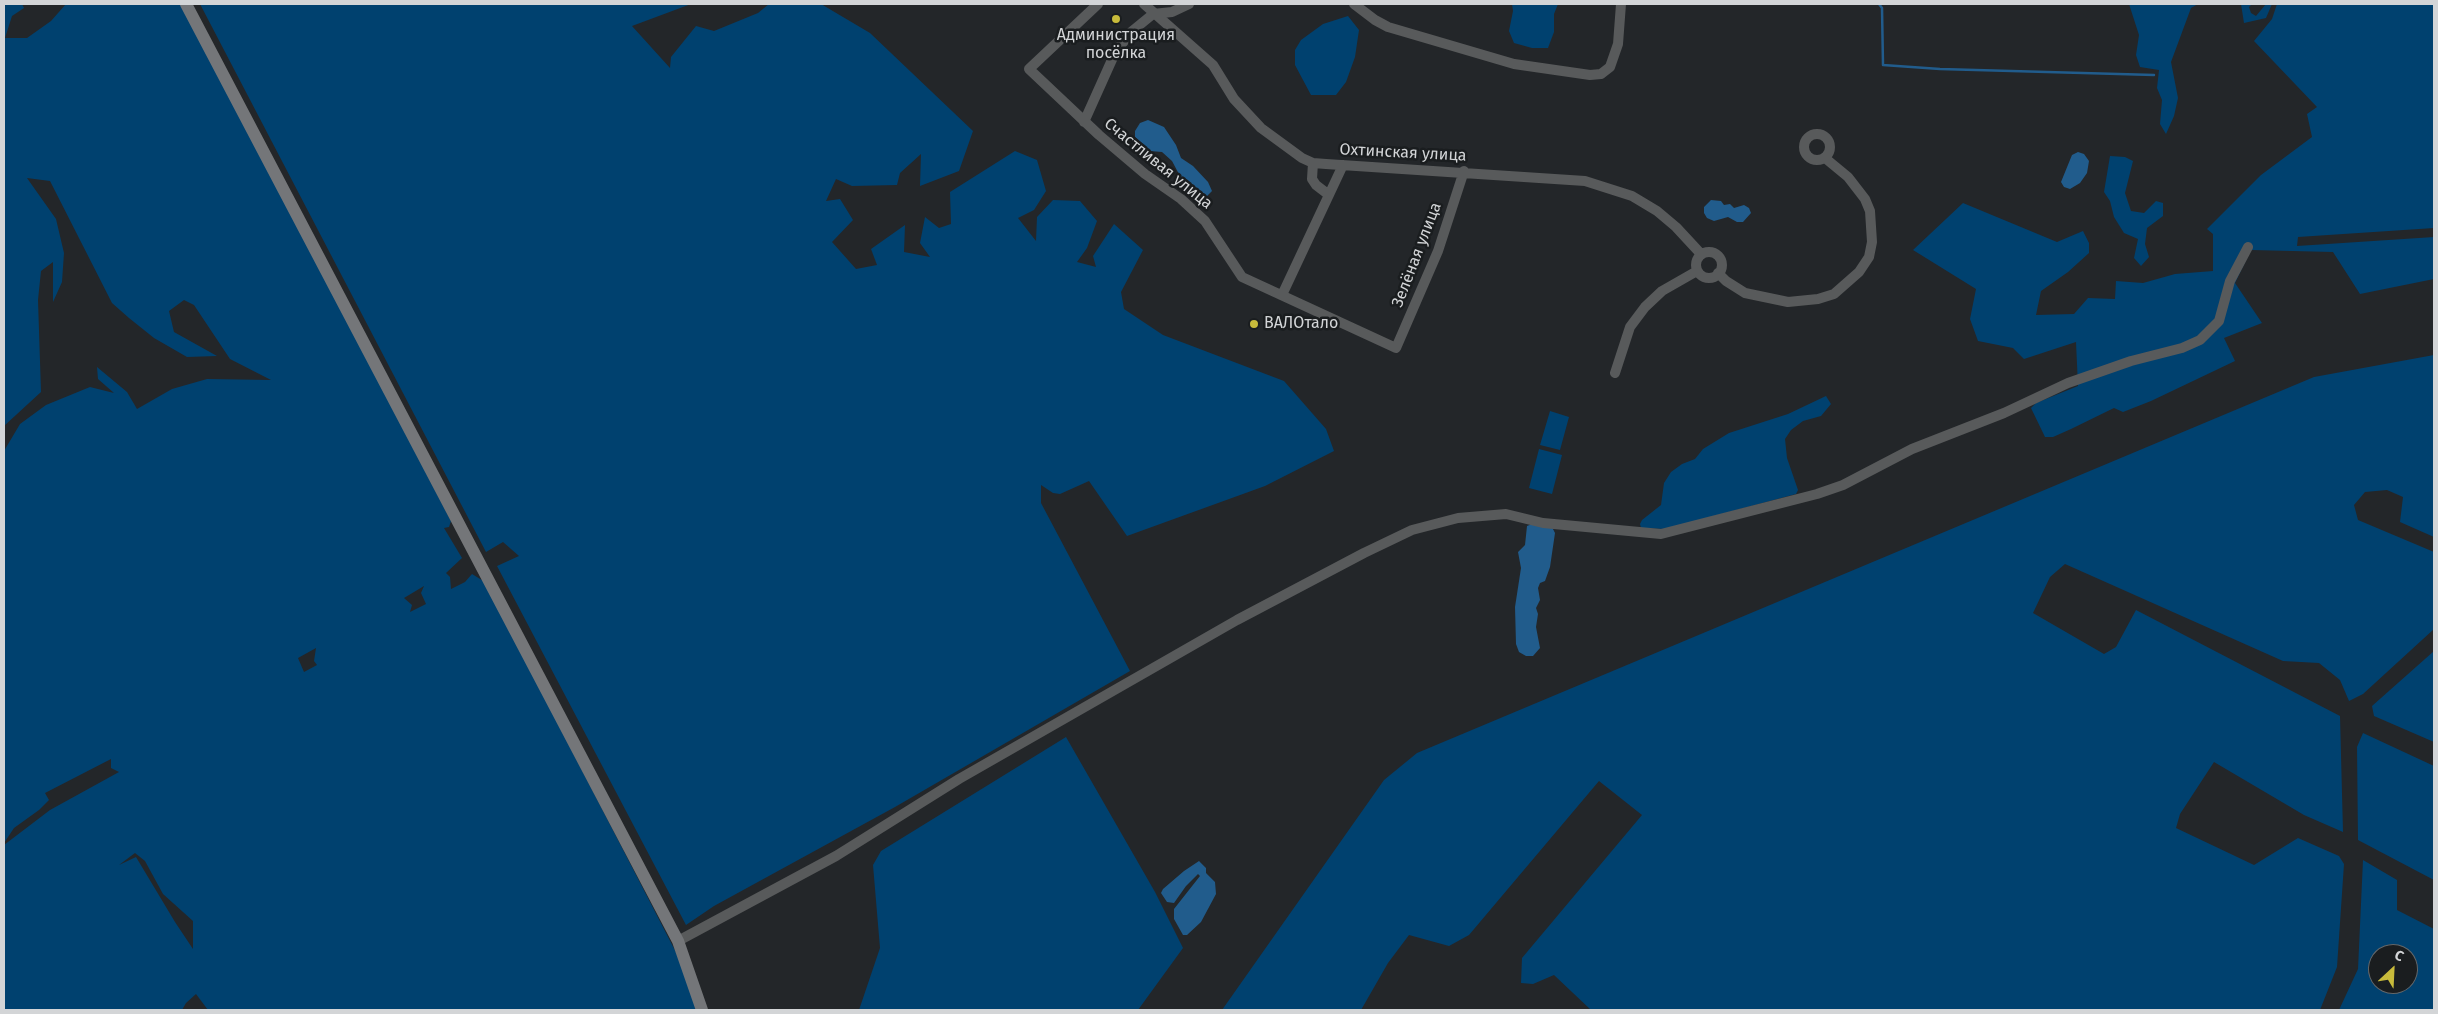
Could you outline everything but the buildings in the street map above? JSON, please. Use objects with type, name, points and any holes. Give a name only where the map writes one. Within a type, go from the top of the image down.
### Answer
[{"type":"street","points":[[186,4],[678,942],[702,1010]]},
{"type":"street","name":"Счастливая улица","points":[[1098,4],[1029,70],[1084,122],[1205,221],[1242,277],[1396,348]]},
{"type":"street","name":"Охтинская улица","points":[[1144,4],[1153,14],[1213,65],[1234,99],[1261,128],[1296,154],[1313,163],[1464,171],[1585,181],[1612,188],[1632,196],[1657,211],[1676,226],[1701,254]]},
{"type":"street","points":[[1084,122],[1115,54],[1131,32],[1153,14],[1172,12],[1189,4]]},
{"type":"street","points":[[1354,4],[1375,20],[1388,26],[1514,64],[1590,75],[1600,74],[1610,67],[1618,44],[1621,4]]},
{"type":"street","points":[[1718,273],[1726,281],[1745,293],[1772,301],[1788,302],[1818,299],[1834,294],[1859,272],[1869,257],[1872,242],[1870,211],[1865,199],[1848,177],[1825,158]]},
{"type":"street","points":[[1313,163],[1312,179],[1316,185],[1329,195]]},
{"type":"street","points":[[1282,296],[1343,165]]},
{"type":"street","name":"Зелёная улица","points":[[1396,348],[1438,251],[1464,171]]},
{"type":"street","points":[[678,942],[836,856],[959,779],[1237,620],[1412,530],[1458,518],[1506,514],[1543,523],[1661,534],[1817,494],[1843,485],[1912,449],[2004,413],[2068,383],[2132,361],[2182,348],[2200,340],[2218,321],[2230,281],[2248,247]]},
{"type":"street","points":[[1710,251],[1721,258],[1722,265],[1718,273],[1708,278],[1697,271],[1696,264],[1701,254],[1710,251]]},
{"type":"street","points":[[1615,373],[1630,327],[1645,307],[1662,291],[1697,271]]},
{"type":"shaded area","points":[[4,4],[22,4],[24,8],[12,16],[5,38],[27,38],[51,21],[66,4],[183,4],[451,521],[449,527],[444,528],[462,558],[446,573],[450,577],[451,589],[465,582],[472,574],[485,582],[683,966],[698,1007],[694,1010],[208,1010],[196,994],[186,1003],[182,1010],[4,1010],[4,845],[50,810],[119,772],[111,768],[111,759],[45,793],[49,800],[39,810],[14,828],[4,843],[4,451],[20,424],[46,405],[90,387],[114,393],[98,379],[97,367],[127,392],[137,409],[172,389],[207,379],[271,380],[230,359],[194,305],[184,300],[169,311],[174,332],[217,356],[187,357],[154,338],[129,318],[112,303],[50,181],[27,178],[56,219],[64,253],[62,282],[53,302],[53,262],[41,271],[38,300],[41,392],[4,426]],"holes":[[[424,586],[421,593],[426,604],[410,612],[412,605],[404,598]],[[316,648],[314,661],[317,665],[304,672],[298,658]],[[135,853],[145,861],[163,894],[193,921],[193,949],[136,857],[119,865]]]},
{"type":"shaded area","points":[[200,4],[691,4],[632,26],[670,68],[671,57],[696,26],[714,31],[758,13],[769,4],[821,4],[870,33],[973,131],[959,171],[920,186],[921,154],[900,173],[897,185],[852,186],[836,179],[826,201],[840,199],[853,220],[832,242],[856,269],[877,265],[871,249],[905,225],[904,252],[930,257],[920,243],[925,217],[939,228],[951,224],[950,192],[1015,151],[1037,160],[1046,191],[1034,210],[1018,218],[1036,241],[1037,217],[1053,200],[1080,201],[1097,221],[1087,248],[1077,262],[1096,267],[1093,256],[1114,224],[1143,250],[1121,292],[1124,309],[1163,335],[1284,381],[1326,429],[1334,451],[1265,486],[1127,536],[1089,481],[1060,494],[1053,493],[1041,485],[1041,503],[1130,671],[895,807],[714,906],[686,925],[497,566],[519,556],[503,542],[486,552]]},
{"type":"shaded area","points":[[1512,4],[1558,4],[1554,14],[1554,32],[1548,48],[1532,48],[1514,43],[1509,31],[1513,11]]},
{"type":"shaded area","points":[[2129,4],[2198,4],[2191,8],[2171,62],[2178,98],[2174,116],[2166,134],[2160,124],[2162,100],[2157,88],[2159,70],[2140,67],[2136,55],[2139,35]]},
{"type":"shaded area","points":[[2241,4],[2252,4],[2249,7],[2251,13],[2256,16],[2266,4],[2272,4],[2266,18],[2244,23]]},
{"type":"shaded area","points":[[2277,4],[2434,4],[2434,228],[2298,237],[2297,246],[2434,237],[2434,279],[2360,294],[2333,252],[2251,250],[2235,283],[2262,323],[2224,338],[2235,361],[2151,401],[2123,412],[2114,408],[2053,437],[2045,437],[2031,408],[2036,403],[2078,386],[2076,342],[2024,359],[2013,348],[1978,341],[1970,319],[1976,289],[1913,250],[1963,203],[2057,242],[2083,231],[2089,243],[2089,253],[2068,272],[2041,291],[2036,315],[2074,314],[2088,298],[2115,299],[2116,281],[2143,283],[2175,274],[2213,271],[2213,234],[2207,229],[2261,175],[2312,137],[2307,114],[2317,107],[2254,41],[2272,19]]},
{"type":"shaded area","points":[[1348,16],[1359,30],[1355,57],[1346,82],[1336,95],[1311,95],[1295,65],[1295,50],[1301,40],[1323,24]]},
{"type":"shaded area","points":[[1148,120],[1164,127],[1176,145],[1181,158],[1193,166],[1208,182],[1212,191],[1206,197],[1200,195],[1180,176],[1172,161],[1162,152],[1150,151],[1135,137],[1135,131],[1140,123]]},
{"type":"shaded area","points":[[2078,152],[2084,154],[2089,161],[2087,173],[2080,183],[2070,189],[2064,187],[2061,182],[2072,155]]},
{"type":"shaded area","points":[[2110,156],[2125,157],[2133,161],[2125,193],[2131,211],[2144,213],[2156,201],[2163,203],[2163,216],[2147,228],[2145,244],[2149,257],[2141,266],[2134,258],[2138,239],[2124,233],[2114,217],[2110,201],[2104,192]]},
{"type":"shaded area","points":[[1711,200],[1721,201],[1724,205],[1730,204],[1734,208],[1744,205],[1749,208],[1751,213],[1743,222],[1737,222],[1728,217],[1714,221],[1707,218],[1704,213],[1704,207]]},
{"type":"shaded area","points":[[2434,355],[2434,537],[2400,522],[2403,497],[2387,490],[2365,492],[2354,505],[2358,520],[2434,552],[2434,629],[2363,694],[2349,701],[2340,680],[2319,663],[2283,661],[2065,564],[2050,577],[2033,613],[2104,654],[2116,647],[2136,610],[2340,716],[2343,832],[2304,815],[2214,762],[2180,814],[2176,828],[2254,865],[2298,838],[2339,856],[2344,864],[2337,967],[2320,1010],[1591,1010],[1554,975],[1533,984],[1521,983],[1522,958],[1642,815],[1599,781],[1469,935],[1449,946],[1409,935],[1388,963],[1361,1010],[1222,1010],[1384,780],[1417,753],[2314,377]]},
{"type":"shaded area","points":[[1826,396],[1831,404],[1821,416],[1803,421],[1791,430],[1785,439],[1787,458],[1798,490],[1796,494],[1666,529],[1641,528],[1642,520],[1661,505],[1664,483],[1671,472],[1682,464],[1695,459],[1703,449],[1729,433],[1788,414]]},
{"type":"shaded area","points":[[1550,411],[1569,417],[1560,450],[1540,445]]},
{"type":"shaded area","points":[[1539,449],[1562,455],[1552,494],[1529,488]]},
{"type":"shaded area","points":[[1532,524],[1552,527],[1555,533],[1550,567],[1545,581],[1540,583],[1538,588],[1540,600],[1536,608],[1538,614],[1536,627],[1540,648],[1533,656],[1526,656],[1519,652],[1516,644],[1515,607],[1521,568],[1518,552],[1525,545],[1527,526]]},
{"type":"shaded area","points":[[2434,651],[2434,742],[2374,716],[2372,706]]},
{"type":"shaded area","points":[[2363,733],[2434,766],[2434,880],[2358,840],[2357,747]]},
{"type":"shaded area","points":[[1066,737],[1155,892],[1183,948],[1138,1010],[859,1010],[880,948],[873,865],[881,851]]},
{"type":"shaded area","points":[[2363,860],[2397,880],[2397,910],[2434,929],[2434,1010],[2339,1010],[2358,969]]},
{"type":"shaded area","points":[[1199,861],[1206,868],[1206,873],[1215,882],[1216,894],[1201,922],[1187,935],[1183,935],[1174,919],[1174,909],[1200,876],[1198,874],[1186,886],[1174,903],[1167,902],[1161,893],[1163,889],[1184,871]]},
{"type":"waterway","points":[[1879,4],[1882,8],[1883,65],[1940,69],[2154,75]]},
{"type":"place","name":"Администрация посёлка","points":[[1116,19]]},
{"type":"place","name":"ВАЛОтало","points":[[1254,324]]}]
